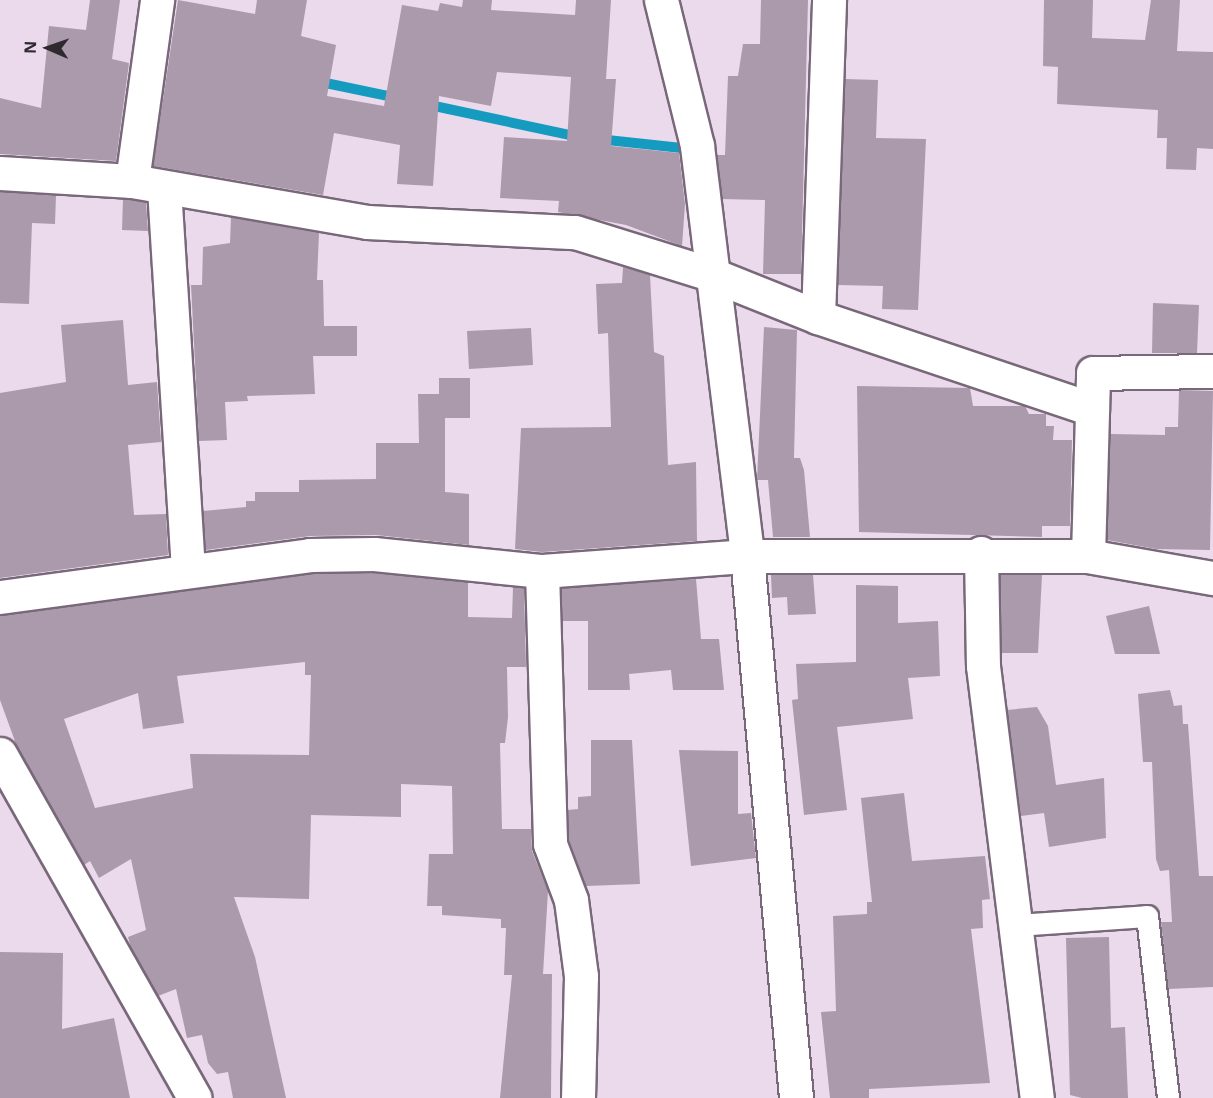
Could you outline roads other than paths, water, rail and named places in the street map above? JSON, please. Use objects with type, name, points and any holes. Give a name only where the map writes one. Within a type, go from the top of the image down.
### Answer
[{"type":"street","points":[[132,182],[157,0]]},
{"type":"street","points":[[661,0],[697,146],[747,556],[796,1098]]},
{"type":"street","points":[[818,317],[829,0]]},
{"type":"street","points":[[0,173],[132,182],[367,222],[575,232],[712,275],[818,317],[1092,409]]},
{"type":"street","points":[[165,188],[188,569]]},
{"type":"street","points":[[1088,556],[1093,373],[1213,371]]},
{"type":"street","points":[[0,597],[188,569],[310,555],[374,554],[542,572],[747,556],[981,553],[1088,556],[1213,579]]},
{"type":"street","points":[[981,553],[984,666],[1037,1098]]},
{"type":"street","points":[[542,572],[550,844],[571,900],[581,975],[578,1098]]},
{"type":"street","points":[[0,754],[195,1098]]},
{"type":"lane","points":[[1016,925],[1147,916],[1168,1098]]},
{"type":"waterway","points":[[316,81],[398,98]]},
{"type":"waterway","points":[[425,104],[579,137]]},
{"type":"waterway","points":[[598,139],[682,148]]}]
